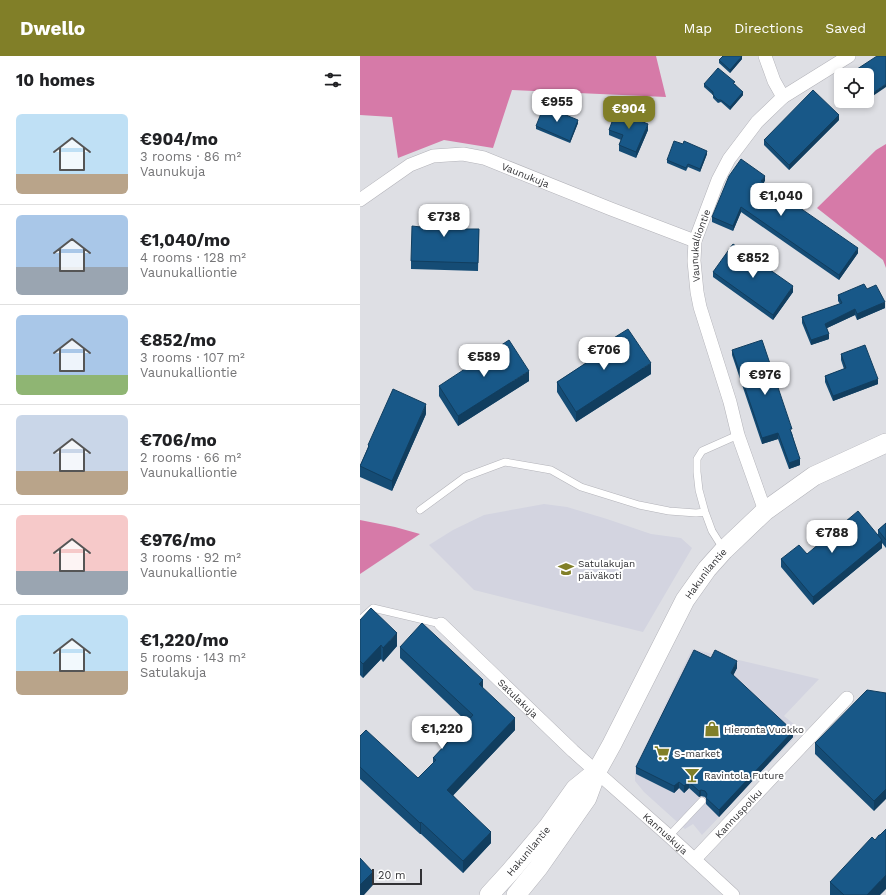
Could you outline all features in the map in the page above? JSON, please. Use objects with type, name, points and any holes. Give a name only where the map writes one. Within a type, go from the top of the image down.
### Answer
[{"type":"main road","name":"Hakunilantie","points":[[516,895],[538,868],[586,798],[597,771],[685,600],[707,569],[724,550],[765,511],[814,476],[886,443]]},
{"type":"main road","name":"Hakunilantie","points":[[489,895],[548,827],[575,789],[597,771]]},
{"type":"street","points":[[765,56],[774,81],[783,97]]},
{"type":"street","name":"Vaunukalliontie","points":[[765,511],[738,434],[730,402],[700,307],[694,261],[695,241],[718,180],[729,159],[757,122],[783,97],[849,56]]},
{"type":"street","name":"Vaunukuja","points":[[360,200],[410,165],[433,156],[463,154],[484,158],[695,241]]},
{"type":"street","name":"Satulakuja","points":[[441,624],[574,751],[597,771]]},
{"type":"street","name":"Kannuspolku","points":[[695,859],[847,698]]},
{"type":"street","name":"Kannuskuja","points":[[597,771],[733,895]]},
{"type":"lane","points":[[724,550],[712,531],[705,512],[699,490],[697,459],[702,451],[738,434]]},
{"type":"lane","points":[[420,510],[465,477],[505,462],[551,470],[581,487],[639,505],[696,513],[705,512]]},
{"type":"lane","points":[[360,620],[373,608],[441,624]]},
{"type":"lane","points":[[669,836],[702,801]]},
{"type":"shaded area","points":[[360,56],[656,56],[666,97],[512,90],[493,148],[444,140],[398,158],[392,117],[360,115]]},
{"type":"shaded area","points":[[886,144],[886,268],[883,260],[817,208],[876,150]]},
{"type":"shaded area","name":"Satulakujan päiväkoti","points":[[544,504],[567,507],[651,534],[681,538],[692,548],[643,632],[474,590],[429,545],[453,530],[484,515]]},
{"type":"shaded area","points":[[360,520],[395,527],[420,534],[360,574]]},
{"type":"shaded area","points":[[692,649],[819,679],[784,716],[795,725],[798,734],[702,835],[693,824],[685,829],[644,792],[635,781],[635,767]]},
{"type":"building","points":[[723,56],[742,56],[730,70],[719,60]]},
{"type":"building","points":[[877,56],[886,56],[886,84],[874,92],[874,68],[859,68]]},
{"type":"building","points":[[718,68],[735,82],[733,83],[743,92],[730,107],[721,100],[718,100],[713,95],[713,92],[704,84]]},
{"type":"building","points":[[813,90],[839,115],[789,165],[764,140]]},
{"type":"building","points":[[544,106],[578,120],[570,141],[536,126]]},
{"type":"building","points":[[616,111],[648,124],[636,152],[619,145],[623,135],[609,130]]},
{"type":"building","points":[[674,141],[683,144],[684,141],[707,151],[700,169],[688,164],[686,168],[667,160]]},
{"type":"building","points":[[741,159],[765,176],[761,181],[858,248],[839,275],[741,207],[733,226],[712,217],[729,176]]},
{"type":"building","points":[[422,209],[464,211],[464,229],[479,229],[478,263],[411,261],[412,226],[421,227]]},
{"type":"building","points":[[733,244],[793,286],[773,315],[713,272]]},
{"type":"building","points":[[864,284],[867,289],[876,285],[885,302],[857,314],[855,309],[825,324],[829,334],[811,340],[802,317],[842,303],[838,295]]},
{"type":"building","points":[[628,329],[651,363],[576,412],[557,382],[612,346],[609,341]]},
{"type":"building","points":[[509,340],[529,371],[458,416],[439,386]]},
{"type":"building","points":[[762,340],[792,429],[790,429],[800,459],[789,463],[778,433],[762,438],[732,350]]},
{"type":"building","points":[[865,345],[878,379],[833,396],[825,376],[846,368],[841,354]]},
{"type":"building","points":[[393,389],[426,404],[392,481],[360,466]]},
{"type":"building","points":[[858,511],[882,540],[813,597],[781,559],[799,545],[807,554]]},
{"type":"building","points":[[886,523],[886,540],[878,530]]},
{"type":"building","points":[[371,608],[397,633],[383,648],[381,645],[363,664],[360,661],[360,620]]},
{"type":"building","points":[[422,623],[483,680],[479,684],[515,718],[447,790],[491,832],[463,861],[360,767],[360,736],[366,730],[418,778],[436,760],[433,758],[473,715],[400,647]]},
{"type":"building","points":[[694,650],[711,658],[715,650],[737,661],[731,673],[793,731],[719,810],[706,798],[707,794],[705,791],[699,791],[689,782],[684,786],[679,782],[674,786],[636,767]]},
{"type":"building","points":[[867,690],[886,693],[886,789],[874,801],[815,743]]},
{"type":"building","points":[[886,829],[886,875],[867,895],[844,895],[830,882],[872,837],[875,840]]},
{"type":"building","points":[[360,858],[373,872],[360,885]]},
{"type":"place","name":"Satulakujan päiväkoti","points":[[566,569]]},
{"type":"place","name":"Hieronta Vuokko","points":[[712,729]]},
{"type":"place","name":"S-market","points":[[662,753]]},
{"type":"place","name":"Ravintola Future","points":[[692,775]]}]
